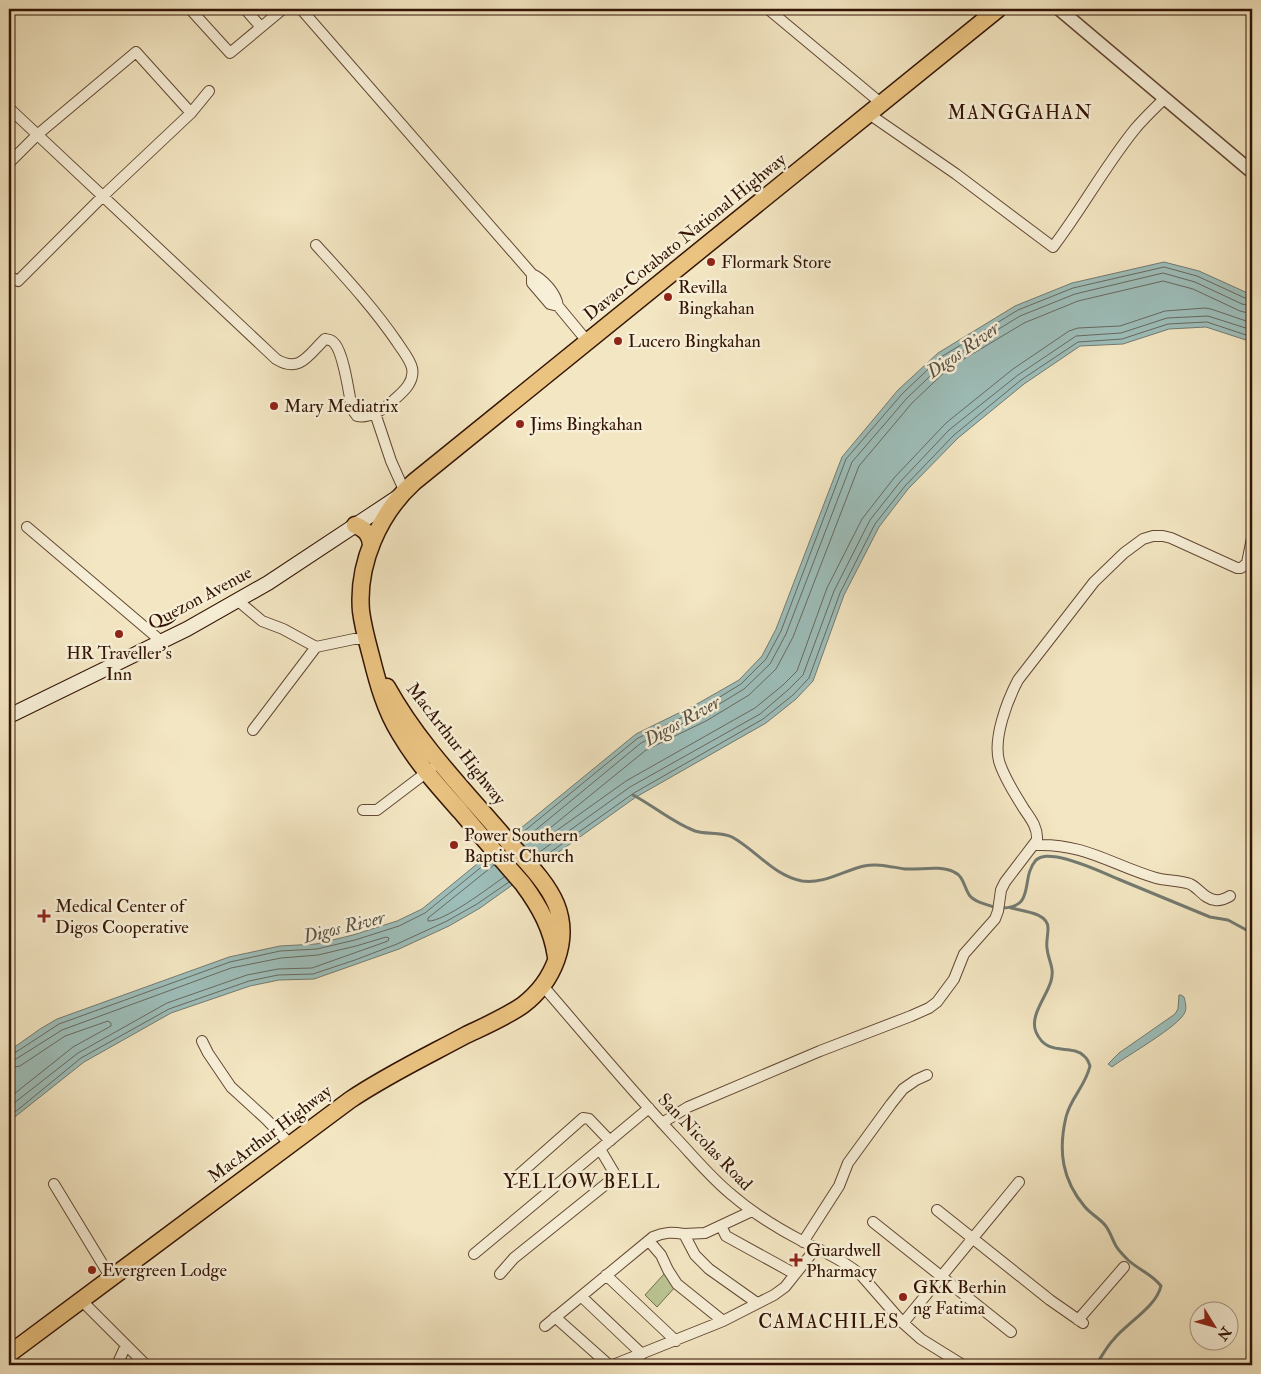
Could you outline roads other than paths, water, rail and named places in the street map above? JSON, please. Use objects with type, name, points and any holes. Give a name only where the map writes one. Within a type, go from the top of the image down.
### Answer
[{"type":"highway","name":"Davao-Cotabato National Highway","points":[[402,493],[998,9]]},
{"type":"highway","name":"MacArthur Highway","points":[[402,493],[387,512],[371,545],[361,592],[361,611],[375,676],[389,714],[426,773],[523,884],[537,904],[547,922],[556,957]]},
{"type":"highway","points":[[355,525],[367,531],[371,539],[371,545]]},
{"type":"highway","name":"MacArthur Highway","points":[[9,1354],[372,1085],[522,1005],[543,986],[554,966],[562,932],[560,917],[551,894],[536,873],[440,762],[399,708],[371,656]]},
{"type":"main road","name":"Quezon Avenue","points":[[9,716],[187,628],[237,600],[268,582],[402,493]]},
{"type":"street","points":[[190,9],[230,53],[283,9]]},
{"type":"street","points":[[245,9],[261,27]]},
{"type":"street","points":[[301,9],[532,274],[532,283],[550,304],[558,306],[587,341]]},
{"type":"street","points":[[768,9],[876,109],[956,174],[1053,247],[1134,130],[1165,98]]},
{"type":"street","points":[[1059,9],[1252,172]]},
{"type":"street","points":[[9,163],[37,135],[136,52],[191,113]]},
{"type":"street","points":[[9,276],[18,281],[103,196],[191,113],[209,91]]},
{"type":"street","points":[[9,108],[282,362],[288,365],[296,365],[303,361],[325,339],[334,342],[341,358],[354,413],[361,417],[375,413],[391,404],[406,388],[412,379],[412,368],[407,357],[372,306],[316,245]]},
{"type":"street","points":[[375,413],[402,493]]},
{"type":"street","points":[[27,527],[161,641]]},
{"type":"street","points":[[662,1122],[696,1103],[820,1051],[911,1016],[933,1005],[950,986],[964,954],[994,919],[998,911],[1001,890],[1005,882],[1037,840],[1037,829],[1004,774],[997,751],[1006,707],[1018,680],[1094,582],[1143,538],[1163,536],[1171,538],[1236,568],[1241,568],[1247,563],[1249,545],[1252,538]]},
{"type":"street","points":[[237,600],[262,621],[283,629],[316,647],[354,639],[366,639]]},
{"type":"street","points":[[253,730],[316,647]]},
{"type":"street","points":[[363,810],[377,810],[440,762]]},
{"type":"street","points":[[1035,845],[1050,844],[1072,847],[1155,877],[1188,883],[1206,897],[1215,900],[1222,900],[1230,896]]},
{"type":"street","name":"San Nicolas Road","points":[[543,986],[649,1108],[715,1180],[752,1211],[803,1242],[842,1261],[861,1275],[903,1323],[921,1339],[963,1365]]},
{"type":"street","points":[[202,1041],[231,1087],[290,1144]]},
{"type":"street","points":[[803,1242],[839,1186],[848,1163],[891,1104],[903,1089],[927,1075]]},
{"type":"street","points":[[474,1254],[649,1108]]},
{"type":"street","points":[[514,1179],[583,1118],[589,1119],[610,1141]]},
{"type":"street","points":[[500,1274],[514,1258],[616,1176],[600,1149]]},
{"type":"street","points":[[903,1323],[1019,1182]]},
{"type":"street","points":[[54,1184],[111,1278]]},
{"type":"street","points":[[937,1210],[1050,1300],[1081,1322],[1124,1267]]},
{"type":"street","points":[[545,1326],[606,1275],[661,1233],[705,1233],[752,1211]]},
{"type":"street","points":[[873,1222],[1010,1332]]},
{"type":"street","points":[[721,1226],[726,1236],[795,1274]]},
{"type":"street","points":[[684,1234],[696,1255],[709,1269],[758,1303]]},
{"type":"street","points":[[649,1241],[661,1255],[677,1284],[723,1321]]},
{"type":"street","points":[[555,1317],[611,1365],[723,1321],[780,1292],[816,1248]]},
{"type":"street","points":[[606,1275],[676,1340]]},
{"type":"street","points":[[582,1297],[642,1354]]},
{"type":"street","points":[[80,1300],[146,1365]]},
{"type":"street","points":[[117,1365],[126,1345]]},
{"type":"water","name":"Digos River","points":[[1164,262],[1199,271],[1252,295],[1252,342],[1206,327],[1169,329],[1123,344],[1080,346],[1024,384],[958,438],[908,489],[879,527],[844,595],[813,681],[796,699],[766,723],[636,797],[480,908],[449,926],[399,949],[314,979],[279,980],[250,986],[171,1013],[84,1062],[16,1116],[9,1124],[9,1051],[40,1029],[57,1019],[229,957],[280,946],[316,944],[353,935],[397,921],[422,909],[636,734],[697,704],[739,680],[762,656],[776,629],[842,457],[898,390],[938,353],[1015,306],[1072,283]]},
{"type":"water","points":[[1179,995],[1184,997],[1186,1007],[1181,1018],[1163,1033],[1112,1067],[1108,1064],[1119,1053],[1175,1014],[1178,1009]]},
{"type":"waterway","points":[[633,795],[687,828],[732,837],[774,868],[792,878],[802,881],[818,881],[869,865],[905,869],[943,869],[960,876],[972,898],[994,907]]},
{"type":"waterway","points":[[1003,908],[1020,903],[1024,897],[1031,867],[1038,858],[1052,856],[1089,866],[1210,917],[1228,920],[1252,933]]},
{"type":"waterway","points":[[1011,908],[1040,916],[1047,924],[1047,946],[1052,976],[1035,1019],[1034,1026],[1036,1032],[1046,1045],[1079,1052],[1086,1058],[1090,1066],[1066,1117],[1062,1153],[1067,1176],[1077,1197],[1105,1225],[1120,1252],[1137,1267],[1154,1278],[1161,1286],[1154,1301],[1111,1342],[1096,1365]]},
{"type":"place","name":"Flormark Store","points":[[711,262]]},
{"type":"place","name":"Revilla Bingkahan","points":[[668,297]]},
{"type":"place","name":"Lucero Bingkahan","points":[[618,341]]},
{"type":"place","name":"Mary Mediatrix","points":[[274,406]]},
{"type":"place","name":"Jims Bingkahan","points":[[520,424]]},
{"type":"place","name":"HR Traveller's Inn","points":[[119,634]]},
{"type":"place","name":"Power Southern Baptist Church","points":[[454,845]]},
{"type":"place","name":"Medical Center of Digos Cooperative","points":[[44,916]]},
{"type":"place","name":"Guardwell Pharmacy","points":[[796,1260]]},
{"type":"place","name":"Evergreen Lodge","points":[[92,1270]]},
{"type":"place","name":"GKK Berhin ng Fatima","points":[[903,1297]]},
{"type":"district","name":"MANGGAHAN","points":[[1020,113]]},
{"type":"district","name":"YELLOW BELL","points":[[582,1182]]},
{"type":"district","name":"CAMACHILES","points":[[829,1322]]}]
